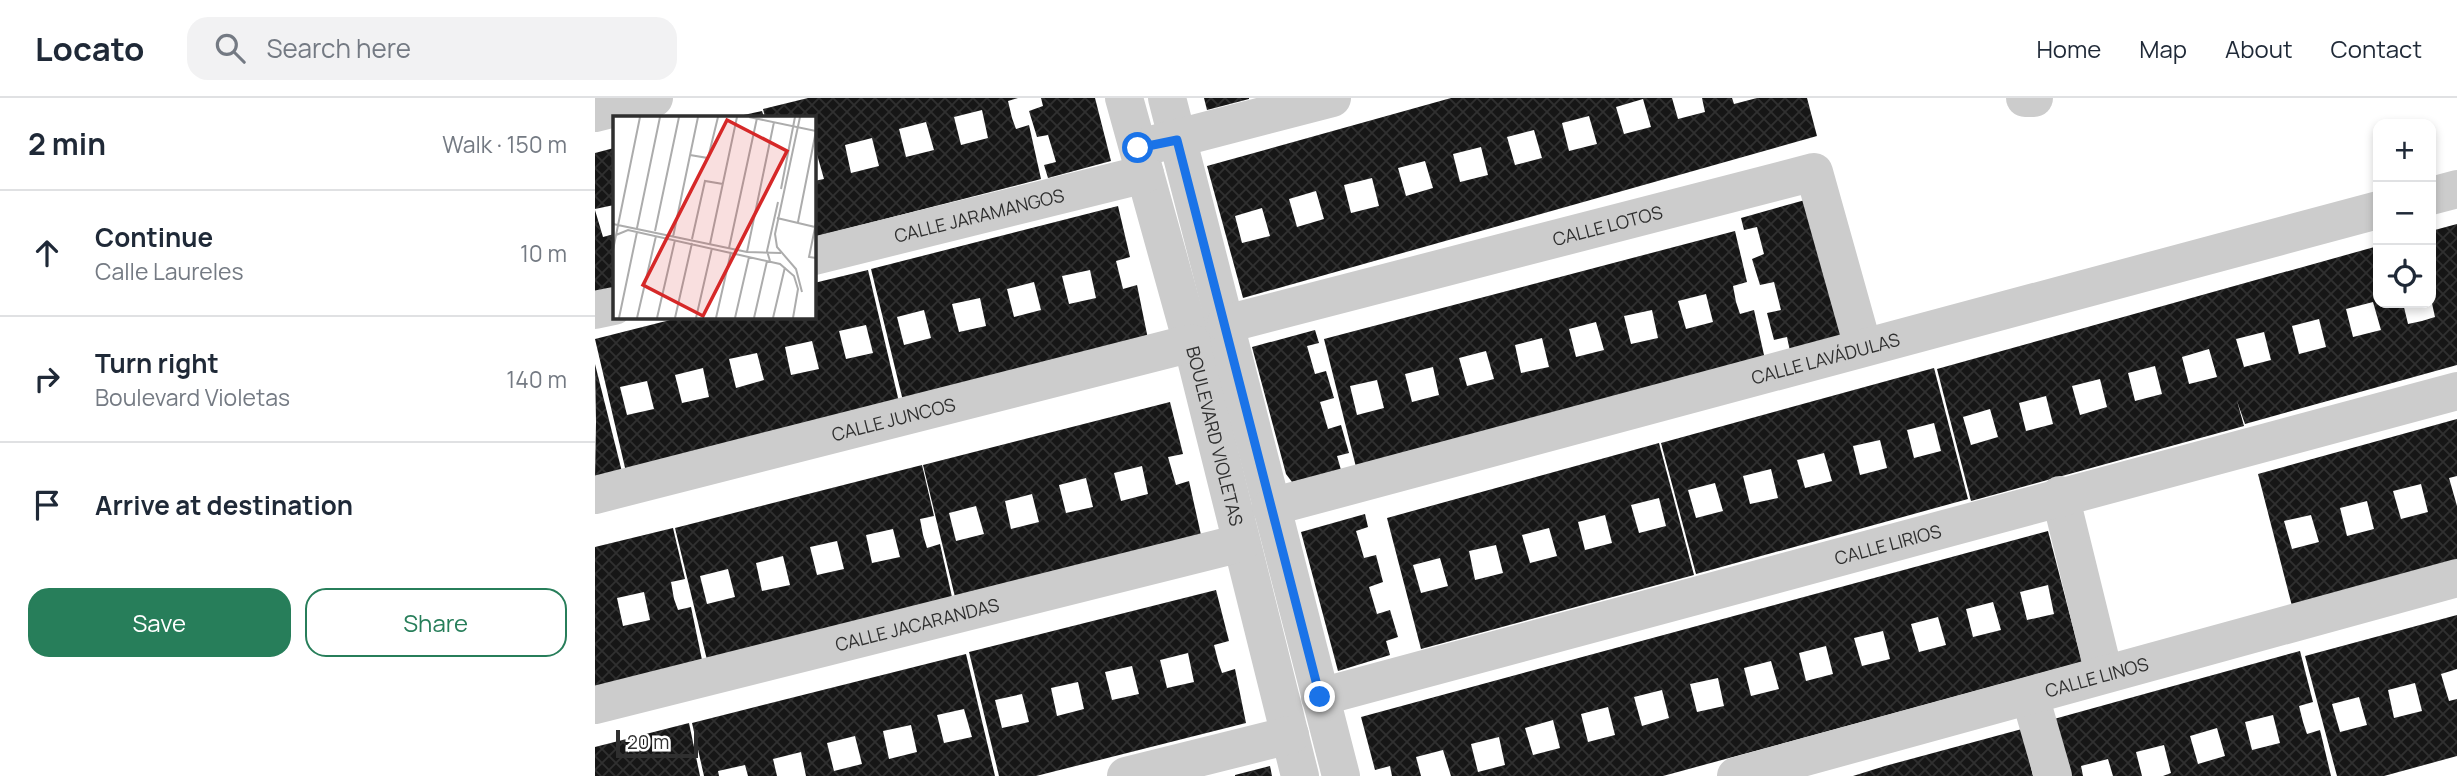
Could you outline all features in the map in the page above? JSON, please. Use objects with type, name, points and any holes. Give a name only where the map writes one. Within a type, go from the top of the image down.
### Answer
[{"type":"street","points":[[595,113],[654,98]]},
{"type":"street","name":"BOULEVARD VIOLETAS","points":[[1124,98],[1192,343],[1300,776]]},
{"type":"street","points":[[1167,98],[1341,776]]},
{"type":"street","name":"CALLE JARAMANGOS","points":[[815,256],[1141,161],[1177,140],[1332,98]]},
{"type":"street","points":[[2025,98],[2034,98]]},
{"type":"street","name":"CALLE LOTOS","points":[[1226,324],[1814,172],[1863,347]]},
{"type":"street","points":[[2436,194],[2457,188]]},
{"type":"street","name":"CALLE LAVÁDULAS","points":[[1231,500],[1269,499],[1863,347],[2373,211]]},
{"type":"street","points":[[595,310],[613,306]]},
{"type":"street","name":"CALLE JUNCOS","points":[[595,495],[1192,343]]},
{"type":"street","name":"CALLE LIRIOS","points":[[1320,697],[2060,495],[2457,391]]},
{"type":"street","points":[[2060,495],[2103,674]]},
{"type":"street","name":"CALLE JACARANDAS","points":[[595,705],[1241,543]]},
{"type":"street","name":"CALLE LINOS","points":[[1736,776],[2457,578]]},
{"type":"street","points":[[2030,696],[2053,776]]},
{"type":"street","points":[[1126,776],[1290,735]]},
{"type":"building","points":[[808,98],[1018,98],[1008,101],[1012,118],[1016,129],[1029,125],[1041,179],[815,237],[815,181],[824,179],[815,151],[815,116],[765,116],[763,109]],"holes":[[[982,110],[988,138],[961,145],[954,117]],[[926,122],[934,150],[906,157],[899,129]],[[872,138],[879,166],[851,173],[845,145]]]},
{"type":"building","points":[[1041,98],[1095,98],[1111,161],[1048,178],[1044,165],[1056,162],[1048,135],[1037,137],[1029,111],[1043,106]]},
{"type":"building","points":[[1204,98],[1249,98],[1249,99],[1207,110]]},
{"type":"building","points":[[1451,98],[1672,98],[1678,119],[1705,112],[1702,98],[1732,98],[1734,104],[1757,98],[1807,98],[1817,136],[1243,298],[1207,166]],"holes":[[[1643,99],[1651,127],[1624,134],[1616,107]],[[1589,116],[1597,144],[1569,151],[1562,123]],[[1534,130],[1542,158],[1515,165],[1507,137]],[[1481,147],[1488,175],[1460,182],[1453,154]],[[1425,161],[1433,188],[1406,196],[1398,168]],[[1372,178],[1379,206],[1351,213],[1344,185]],[[1316,191],[1324,219],[1297,227],[1289,199]],[[1262,208],[1270,236],[1242,243],[1235,216]]]},
{"type":"building","points":[[762,111],[764,116],[739,116]]},
{"type":"building","points":[[613,148],[613,205],[595,209],[595,153]]},
{"type":"building","points":[[1805,200],[1843,339],[1790,351],[1787,337],[1774,340],[1767,313],[1781,310],[1774,282],[1760,285],[1752,259],[1764,254],[1757,227],[1744,230],[1741,218]]},
{"type":"building","points":[[1118,206],[1130,257],[1116,261],[1123,289],[1137,285],[1148,339],[903,401],[871,269]],"holes":[[[1090,270],[1096,298],[1069,304],[1062,276]],[[1034,282],[1041,310],[1014,317],[1007,289]],[[980,298],[986,326],[959,332],[952,304]],[[924,310],[931,338],[904,345],[897,317]]]},
{"type":"building","points":[[595,210],[603,237],[613,234],[613,288],[595,293]]},
{"type":"building","points":[[2457,224],[2457,365],[2245,424],[2237,401],[2244,426],[1971,501],[1937,369],[2373,247],[2373,302],[2346,309],[2353,337],[2381,330],[2375,308],[2404,308],[2408,324],[2435,317],[2433,308],[2436,308],[2436,230]],"holes":[[[2319,319],[2326,347],[2299,354],[2292,326]],[[2264,332],[2271,360],[2244,367],[2236,339]],[[2209,349],[2217,377],[2189,384],[2182,357]],[[2155,366],[2162,394],[2135,401],[2128,373]],[[2100,379],[2107,407],[2080,415],[2072,386]],[[2046,396],[2053,424],[2026,431],[2019,403]],[[1990,409],[1998,437],[1971,445],[1963,417]]]},
{"type":"building","points":[[1735,231],[1747,282],[1733,286],[1736,302],[1740,314],[1754,310],[1766,364],[1357,471],[1324,339]],"holes":[[[1706,294],[1713,322],[1686,329],[1678,301]],[[1652,310],[1658,338],[1631,344],[1624,316]],[[1596,322],[1604,350],[1576,357],[1569,329]],[[1542,338],[1549,367],[1521,373],[1515,345]],[[1486,351],[1494,379],[1467,386],[1459,358]],[[1433,367],[1439,395],[1412,402],[1405,374]],[[1377,380],[1384,408],[1357,415],[1350,386]]]},
{"type":"building","points":[[868,270],[899,402],[626,472],[595,339],[678,318],[815,318],[815,283]],"holes":[[[866,325],[873,353],[846,359],[839,331]],[[812,341],[819,369],[791,375],[785,347]],[[757,353],[764,380],[736,388],[729,359]],[[703,368],[709,397],[682,403],[675,375]],[[647,381],[654,409],[627,415],[620,387]]]},
{"type":"building","points":[[1315,330],[1319,343],[1307,346],[1315,374],[1326,371],[1334,398],[1320,402],[1328,429],[1341,425],[1349,453],[1337,456],[1341,470],[1292,482],[1286,474],[1252,347]]},
{"type":"building","points":[[595,364],[622,472],[595,478],[596,422]]},
{"type":"building","points":[[1934,368],[1968,499],[1696,574],[1661,443]],"holes":[[[1934,423],[1941,451],[1914,458],[1907,430]],[[1880,440],[1887,468],[1860,475],[1853,446]],[[1824,453],[1832,481],[1805,488],[1797,460]],[[1771,469],[1778,498],[1750,504],[1743,476]],[[1715,483],[1723,511],[1696,518],[1688,490]]]},
{"type":"building","points":[[1170,402],[1183,454],[1168,457],[1176,485],[1189,481],[1201,535],[955,597],[923,465]],"holes":[[[1142,466],[1148,494],[1121,501],[1114,473]],[[1086,478],[1093,507],[1066,513],[1059,485]],[[1032,494],[1039,522],[1011,529],[1005,501]],[[976,506],[984,534],[956,541],[949,513]]]},
{"type":"building","points":[[2457,419],[2457,476],[2449,478],[2457,506],[2457,560],[2292,606],[2258,474]],"holes":[[[2421,484],[2428,512],[2401,519],[2393,491]],[[2367,501],[2374,529],[2347,536],[2340,508]],[[2311,515],[2319,542],[2292,549],[2284,521]]]},
{"type":"building","points":[[1659,443],[1694,575],[1421,649],[1387,518]],"holes":[[[1659,498],[1666,526],[1639,533],[1631,505]],[[1605,515],[1612,543],[1585,550],[1578,522]],[[1549,528],[1557,556],[1530,563],[1522,535]],[[1496,545],[1503,573],[1475,580],[1469,551]],[[1440,558],[1448,586],[1421,593],[1413,565]]]},
{"type":"building","points":[[922,465],[934,516],[920,519],[923,535],[927,548],[940,544],[952,597],[707,660],[675,528]],"holes":[[[893,529],[900,557],[872,563],[866,535]],[[837,541],[844,569],[817,575],[810,547]],[[783,556],[790,585],[762,591],[756,563]],[[728,569],[735,597],[707,604],[700,576]]]},
{"type":"building","points":[[1365,514],[1368,527],[1356,531],[1364,558],[1376,555],[1383,582],[1369,587],[1377,614],[1390,610],[1398,637],[1386,641],[1390,655],[1338,671],[1301,532]]},
{"type":"building","points":[[673,528],[685,579],[671,582],[674,599],[678,610],[691,607],[702,660],[595,688],[595,547]],"holes":[[[644,592],[650,620],[623,626],[617,598]]]},
{"type":"building","points":[[2048,531],[2082,662],[1663,776],[1451,776],[1443,750],[1416,757],[1421,776],[1392,776],[1390,766],[1375,770],[1361,717]],"holes":[[[2048,585],[2054,614],[2027,620],[2020,592]],[[1993,602],[2001,630],[1973,637],[1966,609]],[[1938,617],[1946,645],[1919,652],[1911,624]],[[1883,631],[1890,659],[1862,666],[1854,638]],[[1826,646],[1833,674],[1806,681],[1799,653]],[[1771,661],[1779,689],[1751,696],[1744,668]],[[1718,678],[1724,706],[1697,712],[1690,684]],[[1662,690],[1669,718],[1642,726],[1634,697]],[[1608,707],[1615,735],[1588,742],[1581,714]],[[1553,720],[1560,748],[1533,755],[1525,728]],[[1499,737],[1505,765],[1478,772],[1471,744]]]},
{"type":"building","points":[[1216,590],[1229,641],[1214,645],[1222,673],[1235,669],[1246,723],[1036,776],[999,776],[969,652]],"holes":[[[1188,653],[1194,682],[1167,688],[1160,660]],[[1132,666],[1139,694],[1112,700],[1105,672]],[[1078,682],[1084,709],[1057,716],[1051,688]],[[1022,694],[1029,722],[1002,728],[995,700]]]},
{"type":"building","points":[[2457,615],[2457,669],[2441,674],[2449,701],[2457,699],[2457,756],[2384,776],[2337,776],[2305,656]],"holes":[[[2415,683],[2422,711],[2394,718],[2388,690]],[[2359,697],[2367,725],[2340,732],[2332,704]]]},
{"type":"building","points":[[2300,651],[2313,702],[2299,706],[2307,734],[2320,730],[2331,776],[2163,776],[2171,773],[2164,745],[2136,752],[2142,776],[2113,776],[2108,759],[2081,766],[2083,776],[2069,776],[2054,719]],"holes":[[[2273,715],[2280,743],[2252,750],[2245,722]],[[2217,728],[2225,756],[2198,764],[2190,736]]]},
{"type":"building","points":[[966,654],[995,776],[806,776],[801,752],[773,759],[777,776],[748,776],[745,765],[718,771],[719,776],[704,776],[692,723]],"holes":[[[964,709],[972,737],[944,743],[937,715]],[[911,725],[917,752],[889,759],[883,731]],[[855,736],[862,764],[834,771],[827,743]]]},
{"type":"building","points":[[689,723],[700,776],[595,776],[595,747]]},
{"type":"building","points":[[2022,729],[2033,776],[1853,776],[1885,766]]},
{"type":"building","points":[[1270,766],[1272,776],[1235,776],[1235,775]]},
{"type":"route","points":[[1138,148],[1177,140],[1320,697]]}]
